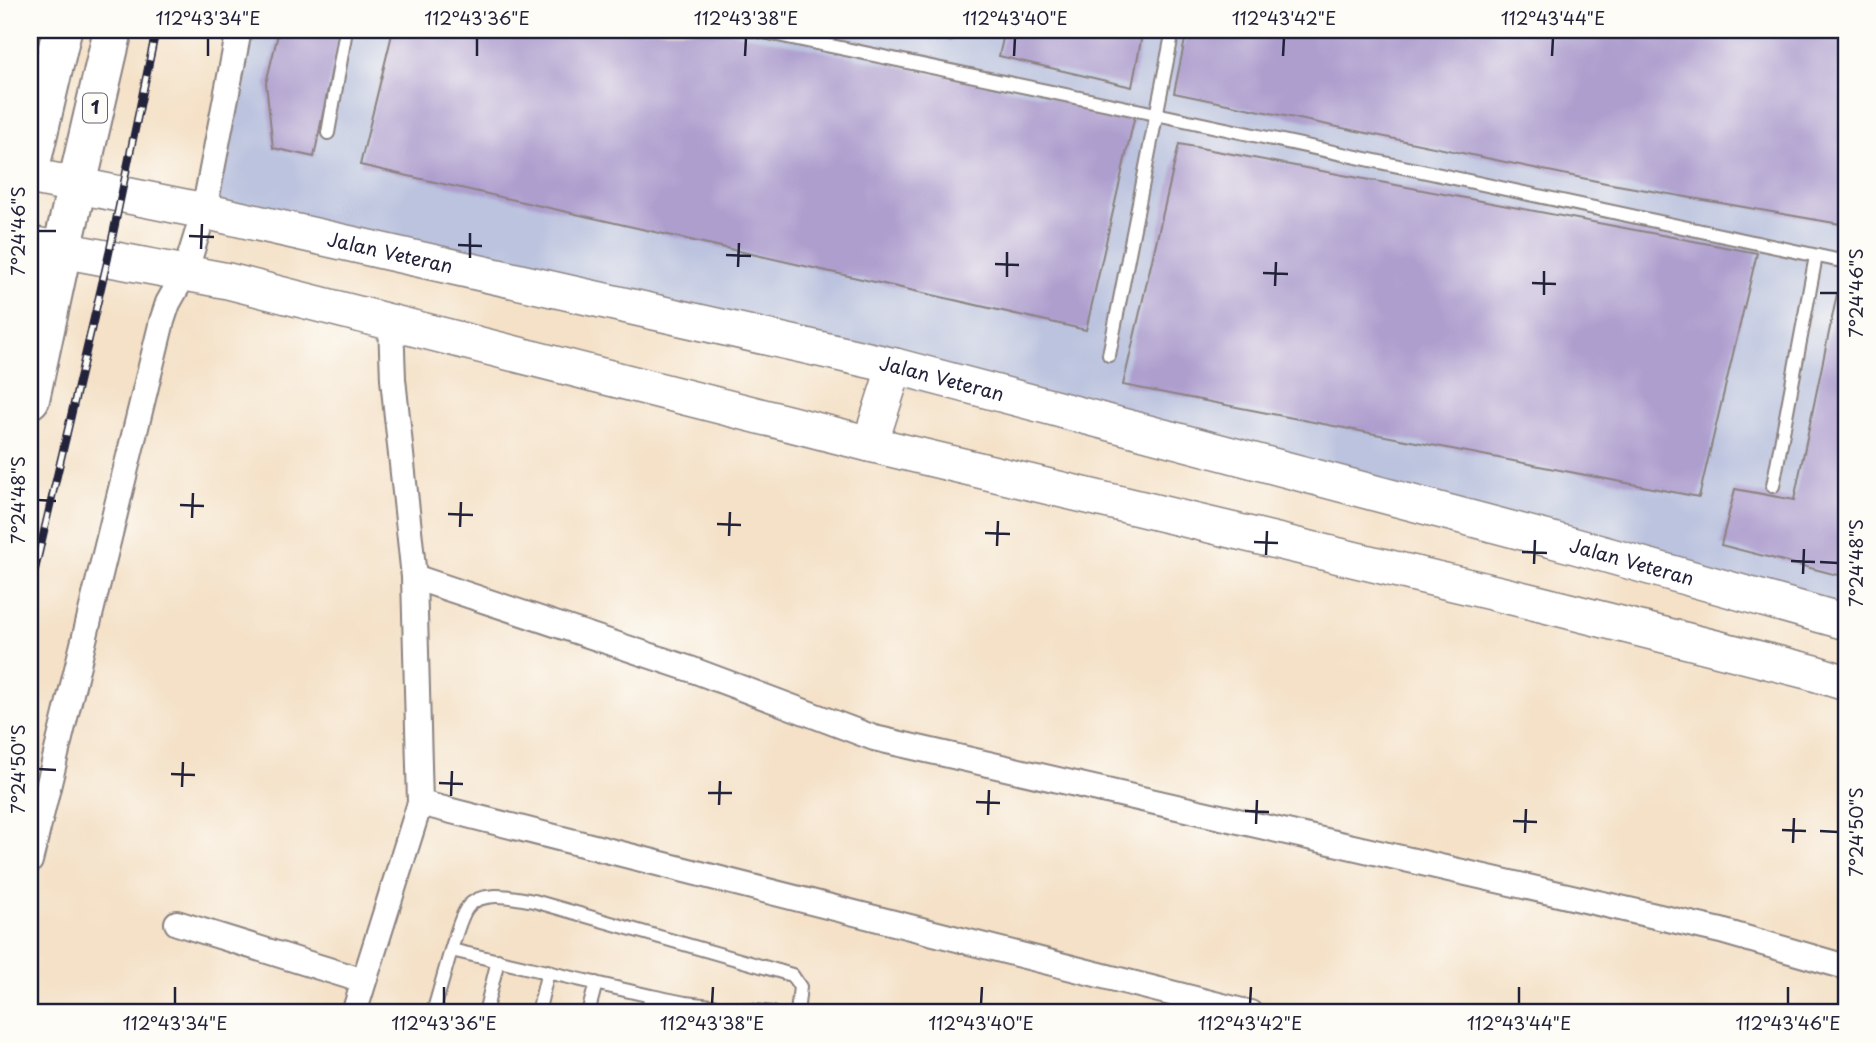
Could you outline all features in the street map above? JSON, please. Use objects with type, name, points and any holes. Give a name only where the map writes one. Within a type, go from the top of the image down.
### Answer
[{"type":"highway","points":[[30,168],[62,30]]},
{"type":"highway","name":"1","points":[[30,399],[46,247],[77,187],[113,30]]},
{"type":"main road","name":"Jalan Veteran","points":[[30,176],[204,211],[895,366],[1575,546],[1846,622]]},
{"type":"main road","points":[[46,247],[228,281],[870,444],[1541,604],[1846,683]]},
{"type":"main road","points":[[870,444],[895,366]]},
{"type":"street","points":[[30,861],[162,321],[168,303],[185,273],[204,211],[239,30]]},
{"type":"street","points":[[354,1013],[420,803],[414,577],[393,379],[391,323]]},
{"type":"street","points":[[414,577],[693,670],[874,738],[1721,931],[1846,967]]},
{"type":"street","points":[[420,803],[1250,1013]]},
{"type":"street","points":[[177,923],[364,981]]},
{"type":"lane","points":[[328,133],[346,30]]},
{"type":"lane","points":[[755,30],[1846,262]]},
{"type":"lane","points":[[1108,355],[1174,30]]},
{"type":"lane","points":[[1773,486],[1816,256]]},
{"type":"lane","points":[[433,1013],[464,912],[469,905],[492,895],[534,901],[792,975],[800,987],[797,1013]]},
{"type":"lane","points":[[451,950],[651,996],[683,1008],[773,1013]]},
{"type":"lane","points":[[485,1013],[498,960]]},
{"type":"lane","points":[[538,1013],[548,971]]},
{"type":"lane","points":[[589,1013],[596,983]]},
{"type":"lane","points":[[647,1013],[651,996]]},
{"type":"shaded area","points":[[242,30],[1846,30],[1846,623],[204,211]]},
{"type":"building","points":[[279,30],[340,30],[314,157],[273,148],[266,83]]},
{"type":"building","points":[[393,30],[720,30],[1135,115],[1086,330],[360,165]]},
{"type":"building","points":[[903,30],[953,30],[951,41]]},
{"type":"building","points":[[1005,30],[1143,30],[1132,87],[999,56]]},
{"type":"building","points":[[1187,30],[1846,30],[1846,225],[1606,183],[1174,93]]},
{"type":"building","points":[[1179,144],[1757,253],[1699,497],[1123,385]]},
{"type":"building","points":[[1837,294],[1846,296],[1845,577],[1721,545],[1735,489],[1794,500]]},
{"type":"railway","points":[[30,591],[108,258],[156,30]]}]
